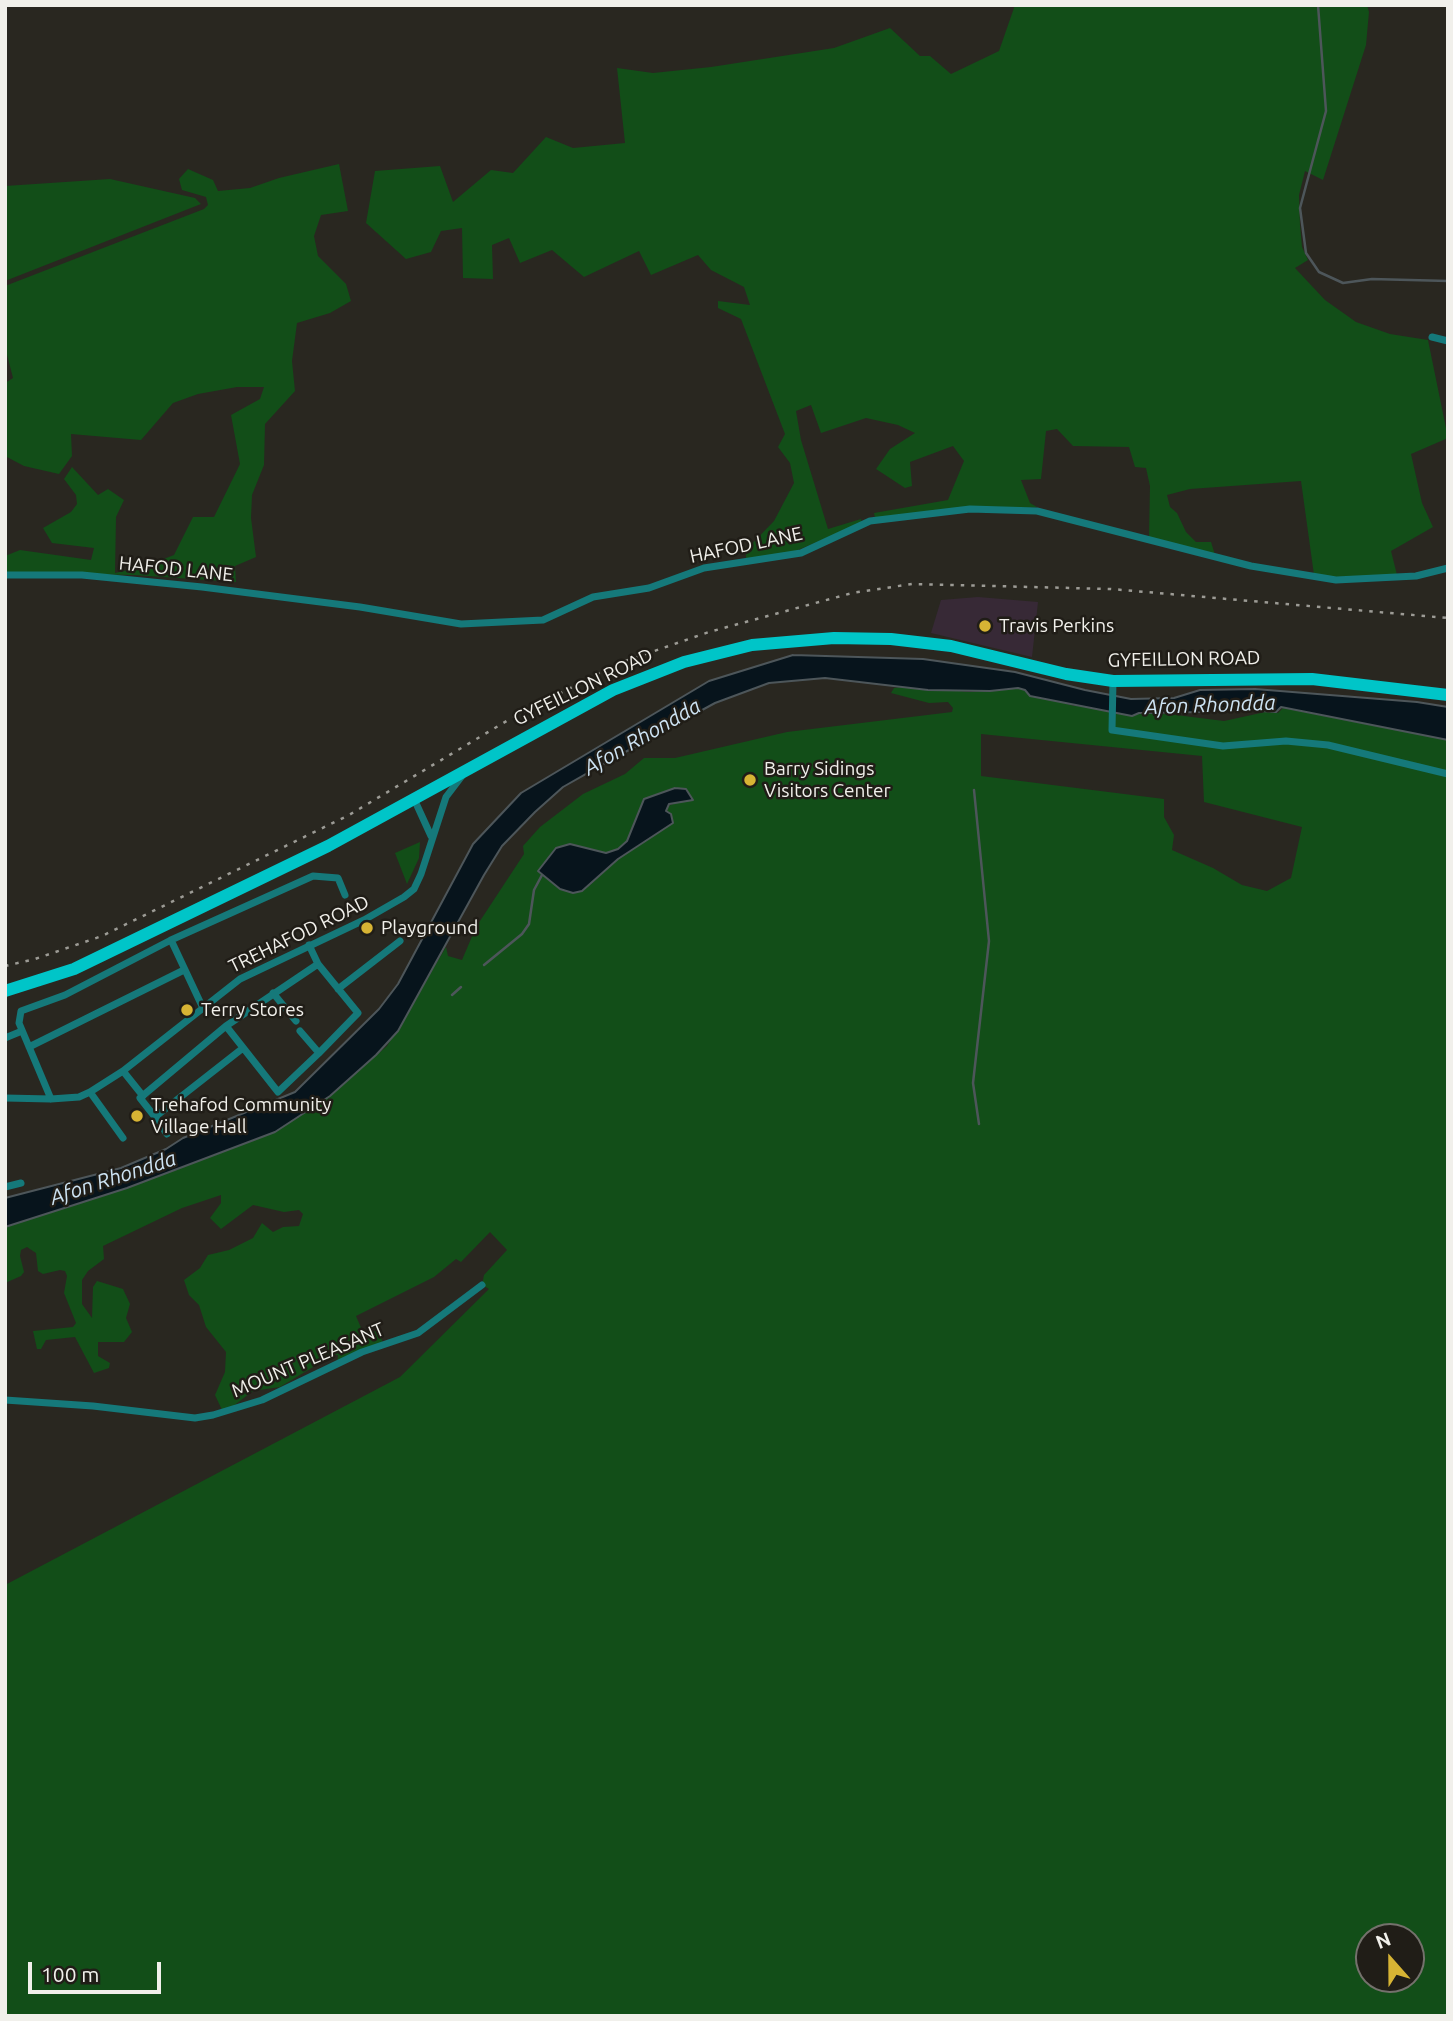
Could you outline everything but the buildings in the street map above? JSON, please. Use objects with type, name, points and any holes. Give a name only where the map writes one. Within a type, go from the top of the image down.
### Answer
[{"type":"main road","name":"GYFEILLON ROAD","points":[[5,991],[74,969],[415,801],[551,721],[650,674],[718,653],[782,641],[834,638],[915,641],[951,646],[1112,687],[1312,679],[1448,695]]},
{"type":"street","points":[[1432,337],[1448,341]]},
{"type":"street","name":"HAFOD LANE","points":[[5,575],[82,575],[202,587],[360,607],[461,624],[543,620],[593,597],[649,588],[704,568],[801,553],[870,521],[970,509],[1037,511],[1251,566],[1336,580],[1416,576],[1448,568]]},
{"type":"street","points":[[1112,687],[1112,730],[1223,746],[1286,741],[1328,745],[1448,774]]},
{"type":"street","name":"TREHAFOD ROAD","points":[[5,1098],[51,1099],[79,1097],[90,1092],[123,1070],[240,979],[392,905],[414,889],[446,797],[467,770]]},
{"type":"street","points":[[415,801],[432,837]]},
{"type":"street","points":[[51,1099],[19,1023],[21,1011],[65,995],[171,940],[313,876],[338,878],[345,895]]},
{"type":"street","points":[[171,940],[202,1006]]},
{"type":"street","points":[[338,989],[400,941]]},
{"type":"street","points":[[226,1026],[278,1092],[319,1053],[358,1013],[318,964],[309,945]]},
{"type":"street","points":[[142,1097],[226,1026],[318,964]]},
{"type":"street","points":[[29,1047],[184,970]]},
{"type":"street","points":[[273,993],[296,1021]]},
{"type":"street","points":[[5,1038],[22,1031]]},
{"type":"street","points":[[300,1031],[319,1053]]},
{"type":"street","points":[[155,1117],[243,1048]]},
{"type":"street","points":[[123,1070],[167,1134]]},
{"type":"street","points":[[90,1092],[123,1138]]},
{"type":"street","points":[[5,1187],[22,1183]]},
{"type":"street","name":"MOUNT PLEASANT","points":[[5,1400],[93,1406],[194,1418],[213,1415],[262,1400],[362,1352],[418,1333],[482,1284]]},
{"type":"shaded area","name":"Travis Perkins","points":[[978,597],[1038,602],[1032,657],[931,633],[941,600]]},
{"type":"green space","points":[[1015,5],[1367,5],[1369,12],[1366,45],[1323,180],[1305,171],[1299,195],[1300,225],[1302,247],[1308,260],[1295,268],[1325,300],[1356,322],[1390,334],[1428,340],[1448,438],[1411,454],[1422,503],[1433,527],[1391,551],[1397,575],[1314,575],[1301,481],[1190,489],[1167,495],[1170,507],[1177,513],[1186,532],[1196,542],[1211,542],[1215,555],[1149,537],[1150,486],[1146,468],[1135,467],[1129,447],[1073,446],[1057,429],[1046,431],[1041,479],[1021,480],[1030,503],[1037,507],[875,518],[874,513],[948,500],[964,461],[953,446],[910,462],[912,486],[905,488],[876,469],[890,449],[915,433],[898,425],[866,418],[821,433],[811,405],[796,411],[801,440],[828,529],[861,519],[862,523],[793,552],[746,559],[746,550],[774,521],[794,483],[790,463],[778,447],[785,434],[741,319],[718,308],[718,301],[750,305],[744,287],[711,270],[698,255],[651,275],[639,251],[584,277],[552,250],[520,263],[509,238],[492,245],[493,279],[463,278],[462,228],[441,231],[431,252],[406,259],[366,223],[375,171],[440,166],[453,202],[491,170],[513,173],[546,137],[573,148],[625,143],[617,68],[653,73],[711,67],[834,48],[890,28],[920,56],[930,56],[951,74],[999,51]]},
{"type":"green space","points":[[339,164],[348,211],[321,215],[314,236],[318,256],[346,284],[351,301],[330,313],[297,323],[292,361],[295,391],[265,424],[264,465],[252,495],[251,518],[256,557],[235,566],[236,582],[134,575],[5,573],[5,556],[20,550],[91,560],[94,548],[52,543],[43,528],[71,512],[77,504],[76,495],[64,479],[72,467],[98,495],[108,489],[124,500],[116,517],[115,573],[146,566],[174,555],[193,517],[214,517],[240,464],[231,415],[260,399],[264,387],[237,387],[198,394],[173,403],[141,440],[71,434],[72,456],[59,474],[24,466],[5,456],[5,383],[13,378],[5,347],[5,286],[204,209],[208,205],[206,197],[182,190],[179,179],[188,169],[213,180],[218,191],[250,188],[279,178]]},
{"type":"green space","points":[[110,179],[195,198],[201,204],[5,281],[5,186]]},
{"type":"green space","points":[[908,686],[969,692],[1018,688],[1074,706],[1132,716],[1139,713],[1168,714],[1224,721],[1270,711],[1278,713],[1283,708],[1448,740],[1448,2016],[5,2016],[5,1585],[400,1377],[489,1289],[482,1285],[484,1275],[507,1250],[490,1232],[461,1262],[456,1259],[434,1277],[356,1316],[365,1337],[378,1329],[383,1343],[337,1364],[338,1355],[333,1355],[280,1387],[253,1391],[232,1407],[222,1410],[215,1395],[225,1372],[226,1352],[206,1327],[199,1305],[189,1295],[184,1280],[200,1268],[208,1255],[229,1250],[253,1238],[262,1223],[273,1232],[283,1227],[299,1226],[303,1214],[299,1210],[284,1212],[253,1205],[221,1229],[210,1218],[221,1203],[221,1195],[182,1208],[103,1246],[104,1259],[88,1271],[82,1280],[82,1304],[92,1318],[93,1287],[97,1281],[123,1289],[130,1304],[126,1318],[132,1332],[124,1342],[98,1342],[98,1356],[110,1363],[109,1368],[94,1373],[75,1337],[46,1340],[41,1349],[37,1349],[33,1331],[73,1327],[76,1323],[64,1293],[67,1276],[65,1271],[60,1270],[43,1274],[38,1271],[36,1253],[27,1247],[21,1250],[20,1256],[24,1272],[5,1283],[5,1227],[127,1188],[275,1132],[330,1096],[387,1046],[446,947],[448,956],[462,960],[476,927],[524,854],[523,846],[540,827],[583,794],[625,774],[644,758],[675,758],[787,732],[952,712],[953,708],[948,702],[929,703],[891,693],[894,688]],"holes":[[[981,734],[1202,756],[1204,802],[1302,827],[1291,878],[1267,891],[1242,885],[1213,868],[1172,850],[1174,835],[1164,817],[1164,799],[981,776]],[[675,788],[685,802],[666,807],[673,823],[618,859],[589,886],[560,889],[538,871],[583,848],[606,853],[618,849],[627,841],[644,799]]]},
{"type":"green space","points":[[420,842],[419,858],[407,884],[395,853]]},
{"type":"water","name":"Afon Rhondda","points":[[793,655],[923,659],[1015,672],[1131,699],[1174,698],[1200,690],[1255,689],[1417,702],[1448,707],[1448,740],[1281,707],[1276,712],[1217,708],[1202,712],[1139,713],[1132,716],[1030,696],[1025,690],[1018,688],[990,691],[928,690],[825,678],[769,683],[715,703],[607,762],[563,787],[535,812],[502,846],[398,1031],[376,1055],[330,1096],[275,1132],[127,1188],[5,1227],[5,1198],[121,1168],[166,1149],[183,1138],[295,1092],[379,1009],[398,984],[473,844],[521,793],[709,681]]},
{"type":"water","points":[[675,788],[686,789],[693,800],[669,804],[666,811],[671,814],[673,823],[618,859],[582,891],[573,893],[560,889],[538,871],[556,848],[570,844],[606,853],[618,849],[627,841],[644,799]]},
{"type":"waterway","points":[[1318,5],[1326,111],[1300,208],[1306,253],[1319,272],[1343,283],[1372,279],[1448,281]]},
{"type":"waterway","points":[[974,790],[989,941],[973,1083],[979,1124]]},
{"type":"waterway","points":[[484,965],[522,934],[529,924],[534,890],[542,875]]},
{"type":"waterway","points":[[452,995],[461,987]]},
{"type":"railway","points":[[5,966],[35,959],[102,936],[349,815],[510,719],[617,664],[709,632],[852,593],[912,584],[1111,589],[1448,618]]},
{"type":"place","name":"Travis Perkins","points":[[985,626]]},
{"type":"place","name":"Barry Sidings Visitors Center","points":[[750,780]]},
{"type":"place","name":"Playground","points":[[367,928]]},
{"type":"place","name":"Terry Stores","points":[[187,1010]]},
{"type":"place","name":"Trehafod Community Village Hall","points":[[137,1116]]}]
